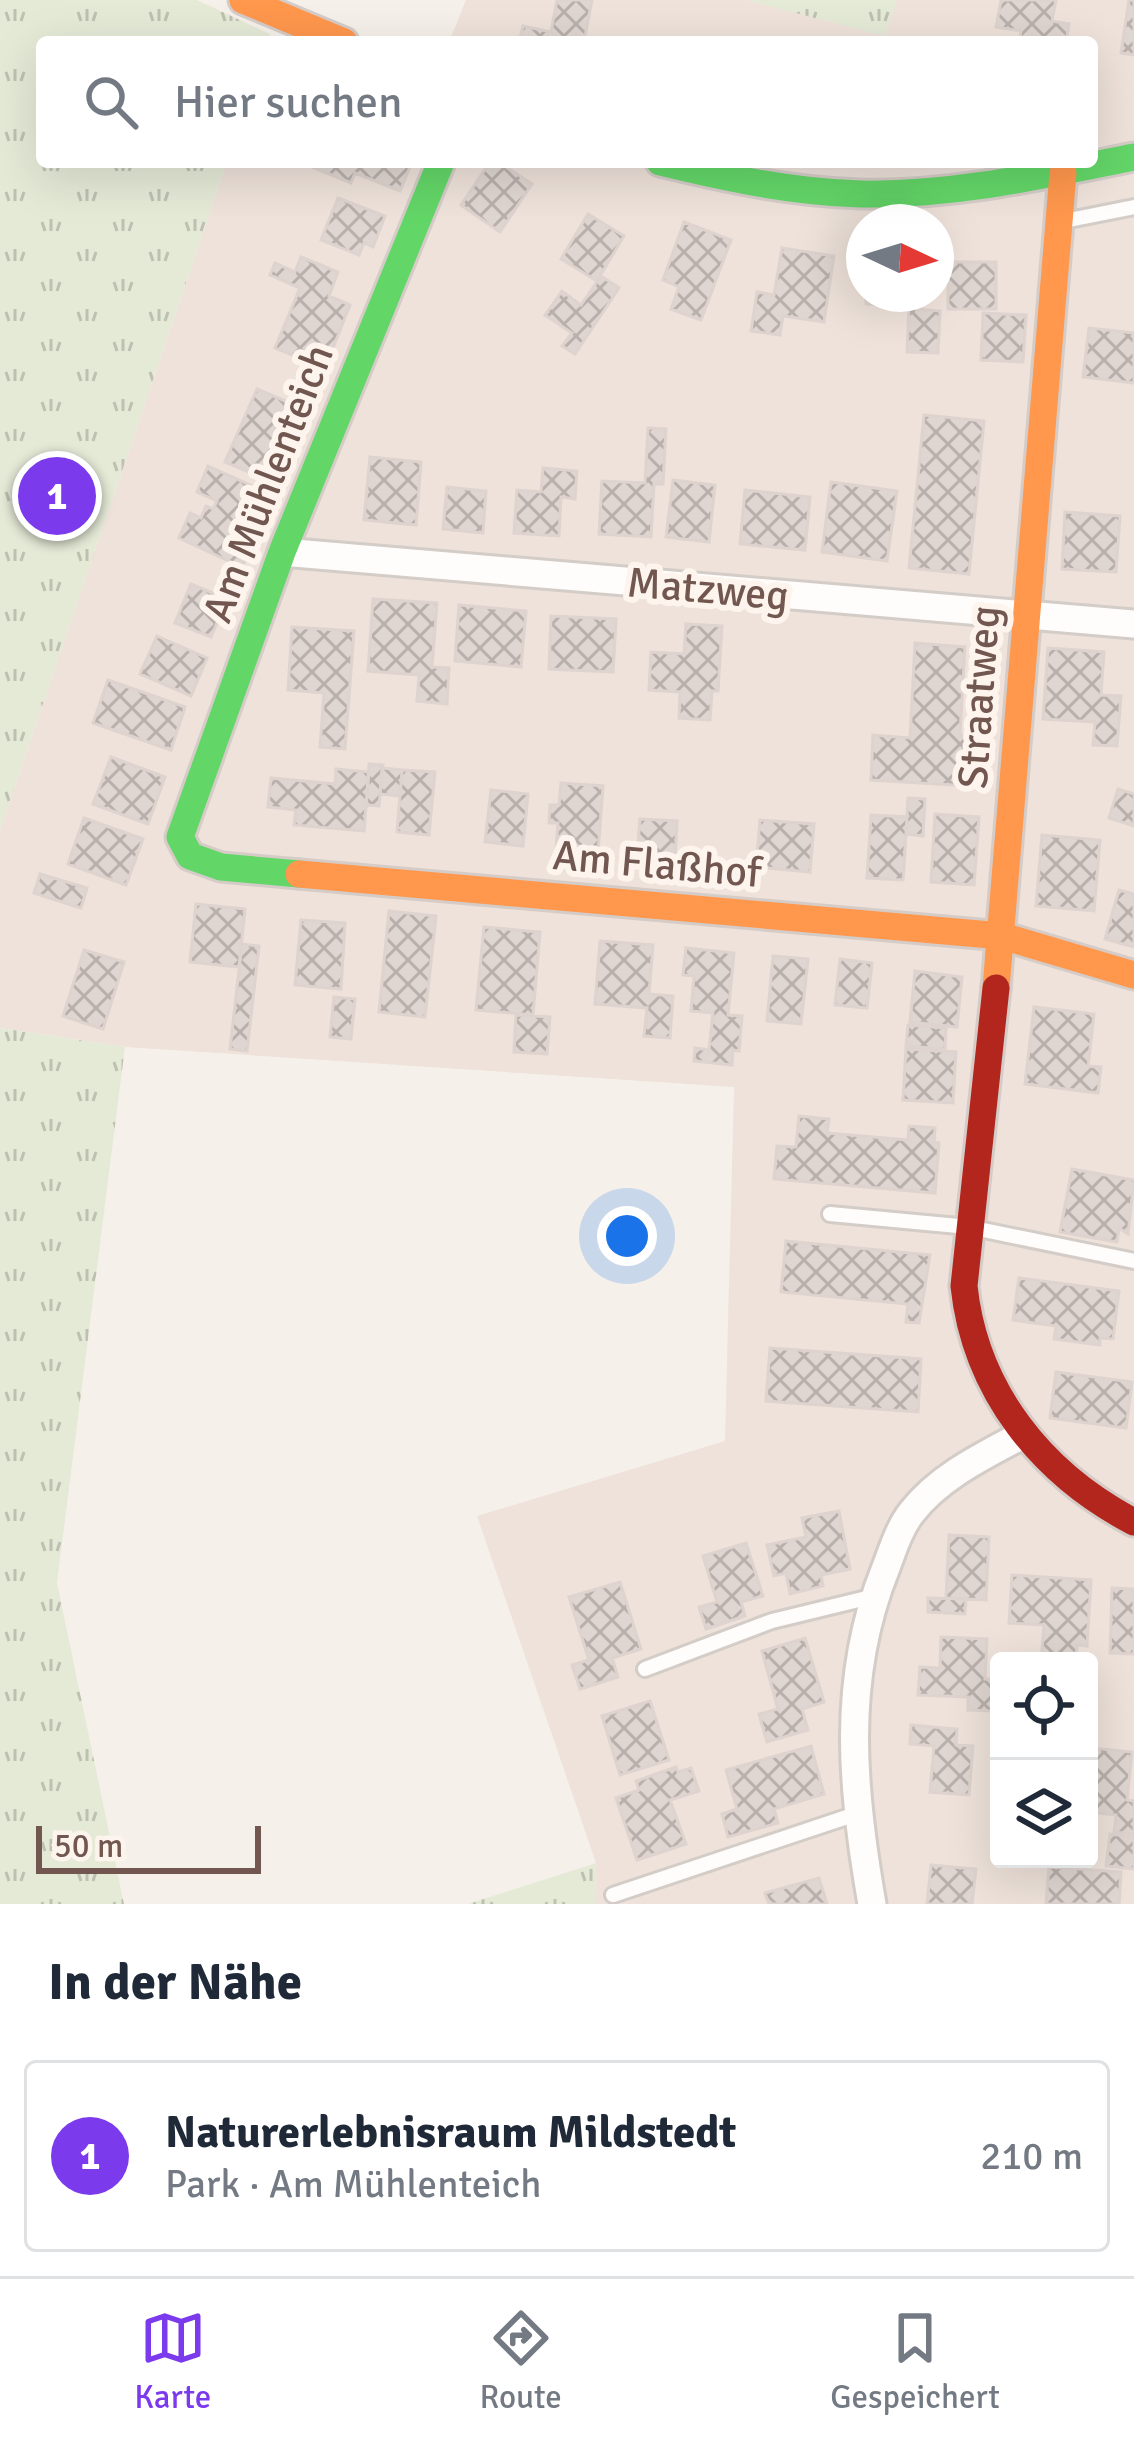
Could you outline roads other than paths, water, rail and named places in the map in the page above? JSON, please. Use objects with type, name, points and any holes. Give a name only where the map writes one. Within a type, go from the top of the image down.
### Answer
[{"type":"street","points":[[243,0],[330,36]]},
{"type":"street","points":[[1098,165],[1134,157]]},
{"type":"street","name":"Am Mühlenteich","points":[[180,837],[282,552],[439,168]]},
{"type":"street","points":[[684,168],[745,183],[860,194],[954,190],[1085,168]]},
{"type":"street","name":"Straatweg","points":[[1063,173],[1002,936],[964,1286],[970,1333],[1000,1397],[1024,1434],[1069,1478],[1134,1522]]},
{"type":"street","name":"Matzweg","points":[[282,552],[1134,624]]},
{"type":"street","name":"Am Flaßhof","points":[[180,837],[190,856],[221,867],[1002,936],[1134,975]]},
{"type":"street","points":[[872,1904],[856,1814],[854,1715],[874,1596],[912,1512],[962,1467],[1024,1434]]},
{"type":"lane","points":[[1059,222],[1134,207]]},
{"type":"lane","points":[[830,1214],[969,1227],[1134,1261]]},
{"type":"lane","points":[[645,1669],[772,1621],[874,1596]]},
{"type":"lane","points":[[613,1894],[856,1814]]},
{"type":"place","name":"Naturerlebnisraum Mildstedt","points":[[57,496]]}]
